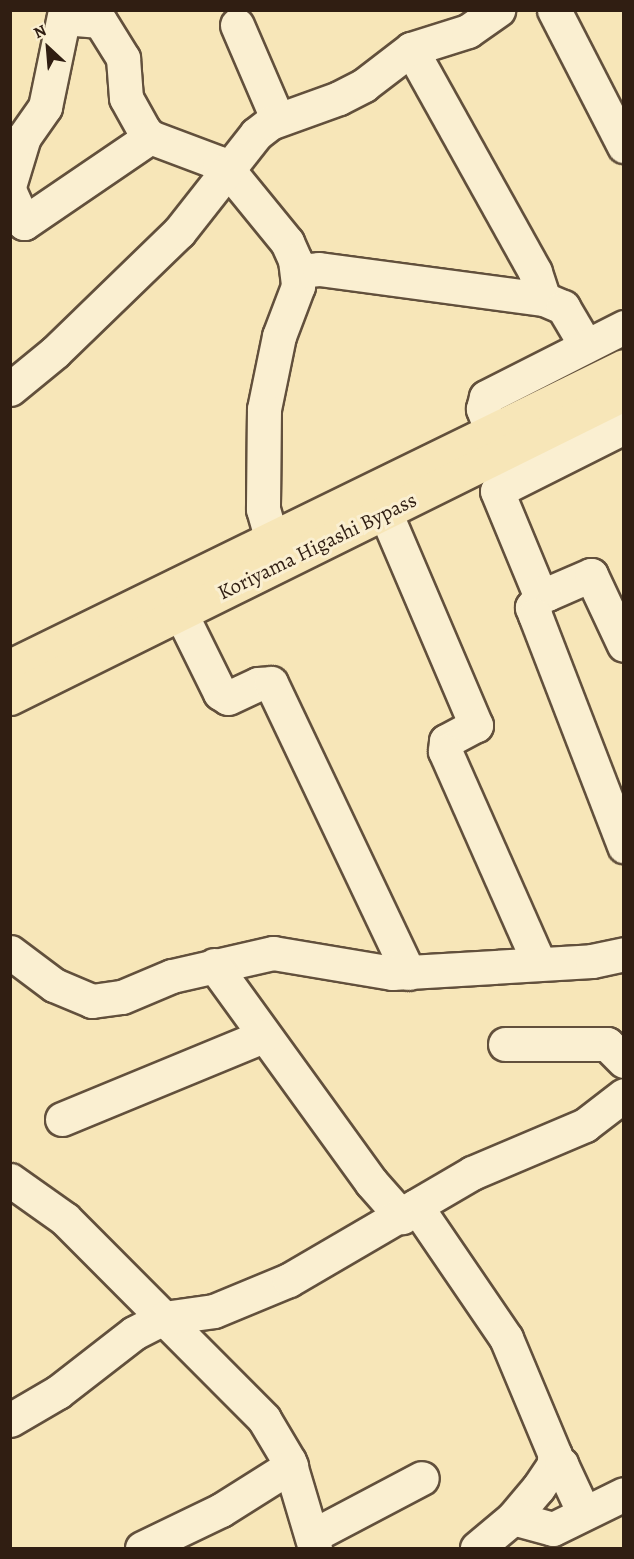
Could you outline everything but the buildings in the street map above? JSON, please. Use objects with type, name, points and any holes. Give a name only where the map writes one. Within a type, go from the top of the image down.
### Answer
[{"type":"main road","name":"Koriyama Higashi Bypass","points":[[10,666],[272,541],[502,457],[624,366]]},
{"type":"main road","name":"Koriyama Higashi Bypass","points":[[10,698],[385,512],[502,457],[624,394]]},
{"type":"street","points":[[554,10],[621,136]]},
{"type":"street","points":[[10,389],[55,352],[179,232],[256,134],[278,120],[339,98],[364,85],[411,49],[468,31],[494,12]]},
{"type":"street","points":[[10,183],[24,137],[45,107],[64,14],[91,18],[106,27],[123,58],[129,105],[150,137],[219,163],[229,171],[287,242],[298,271],[298,286],[279,336],[264,409],[263,509],[272,541]]},
{"type":"street","points":[[237,25],[278,120]]},
{"type":"street","points":[[411,49],[535,272],[544,299]]},
{"type":"street","points":[[10,192],[24,223],[150,137]]},
{"type":"street","points":[[298,271],[319,269],[544,299],[563,307],[586,346]]},
{"type":"street","points":[[624,327],[486,397],[483,409],[502,457],[497,491],[538,590],[547,594],[591,575],[624,645]]},
{"type":"street","points":[[502,457],[624,427]]},
{"type":"street","points":[[385,512],[476,725],[446,741],[445,751],[539,963]]},
{"type":"street","points":[[543,592],[532,608],[624,846]]},
{"type":"street","points":[[181,614],[220,693],[228,698],[258,684],[271,683],[409,973]]},
{"type":"street","points":[[10,952],[62,990],[92,1001],[122,997],[172,976],[273,953],[369,971],[409,973],[592,961],[624,954]]},
{"type":"street","points":[[214,965],[263,1036],[355,1155],[371,1182],[409,1212],[506,1338],[548,1434],[554,1461],[549,1473],[513,1518],[477,1548]]},
{"type":"street","points":[[62,1119],[263,1036]]},
{"type":"street","points":[[505,1044],[607,1044],[624,1061]]},
{"type":"street","points":[[10,1420],[58,1392],[134,1333],[164,1318],[214,1311],[289,1280],[502,1158],[585,1125],[624,1095]]},
{"type":"street","points":[[585,1125],[624,1124]]},
{"type":"street","points":[[10,1180],[65,1219],[264,1419],[278,1437],[291,1466],[313,1542],[422,1478]]},
{"type":"street","points":[[554,1461],[561,1464],[584,1513]]},
{"type":"street","points":[[142,1548],[220,1510],[291,1466]]},
{"type":"street","points":[[513,1518],[553,1529],[584,1513],[622,1498]]}]
